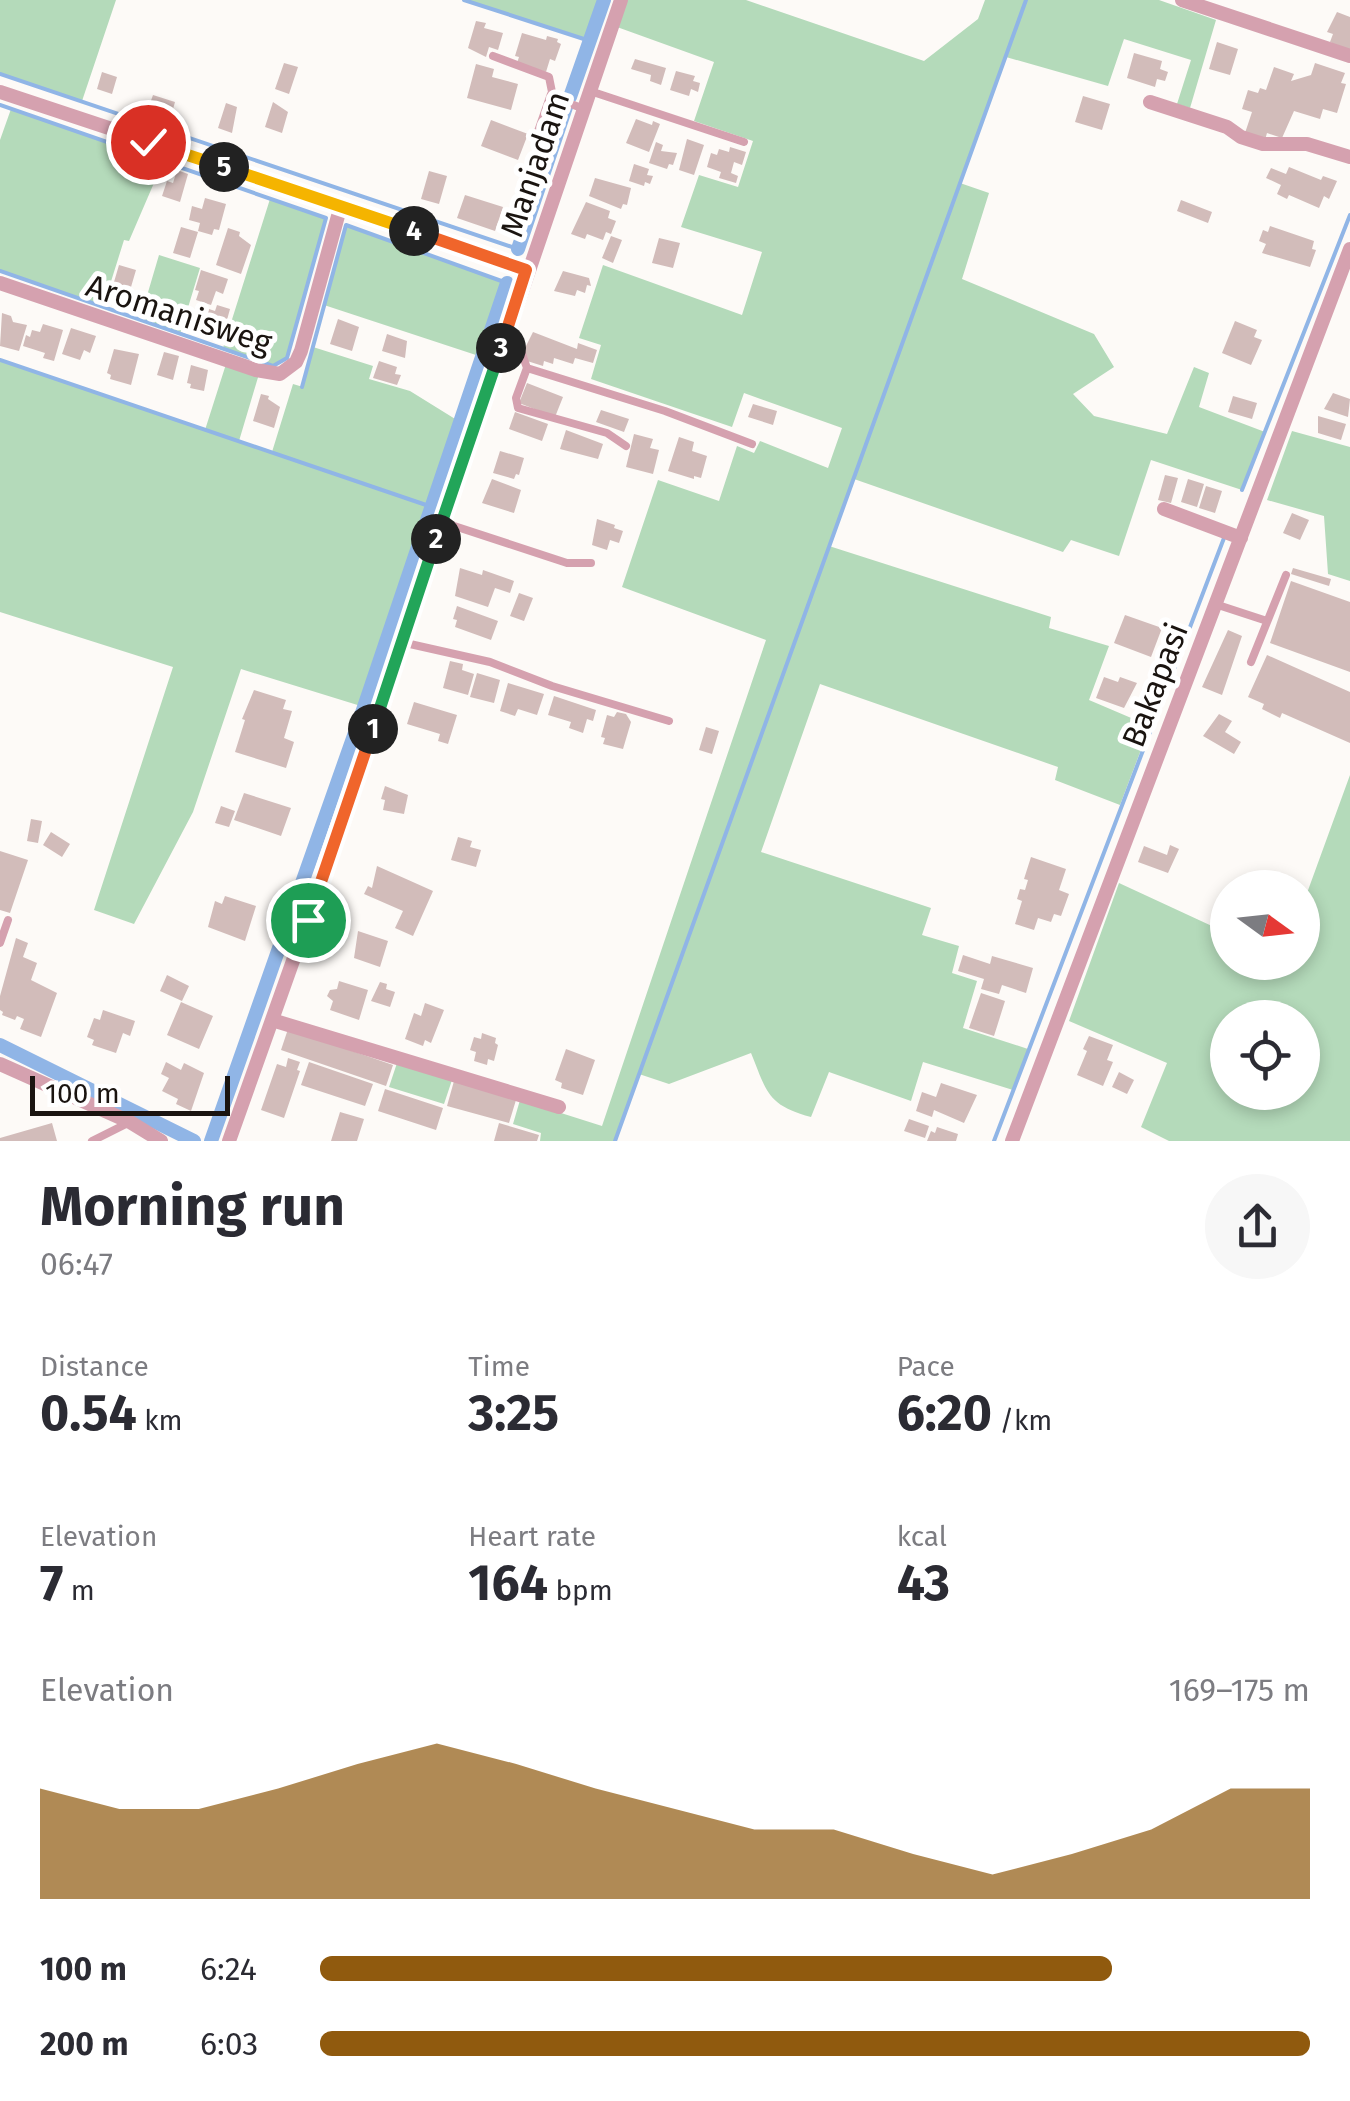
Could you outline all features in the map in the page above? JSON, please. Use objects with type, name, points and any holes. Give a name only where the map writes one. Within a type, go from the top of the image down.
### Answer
[{"type":"street","name":"Manjadam","points":[[230,1141],[620,0]]},
{"type":"street","points":[[1182,0],[1350,56]]},
{"type":"street","points":[[0,92],[341,204],[526,270]]},
{"type":"street","points":[[1150,102],[1227,127],[1241,137],[1263,144],[1308,144],[1350,157]]},
{"type":"street","name":"Aromanisweg","points":[[0,283],[256,370],[280,374],[296,362],[301,351],[341,204]]},
{"type":"street","name":"Bakapasi","points":[[1012,1141],[1240,538],[1344,280],[1350,249]]},
{"type":"street","points":[[1164,509],[1240,538]]},
{"type":"street","points":[[272,1020],[559,1107]]},
{"type":"street","points":[[0,1064],[130,1122],[161,1141]]},
{"type":"lane","points":[[493,56],[549,76],[551,94],[537,134]]},
{"type":"lane","points":[[590,91],[744,142]]},
{"type":"lane","points":[[551,94],[584,109]]},
{"type":"lane","points":[[505,336],[520,346],[527,368],[516,398],[518,408],[608,433],[626,446]]},
{"type":"lane","points":[[527,368],[665,411],[752,444]]},
{"type":"lane","points":[[442,522],[567,564],[592,563]]},
{"type":"lane","points":[[1252,662],[1286,575]]},
{"type":"lane","points":[[1215,604],[1267,621]]},
{"type":"lane","points":[[401,642],[490,662],[552,686],[669,721]]},
{"type":"lane","points":[[0,943],[8,920]]},
{"type":"lane","points":[[92,1141],[130,1122]]},
{"type":"green space","points":[[0,0],[116,0],[82,101],[0,74]]},
{"type":"green space","points":[[464,0],[604,0],[590,41]]},
{"type":"green space","points":[[626,0],[746,0],[924,61],[978,19],[985,0],[1159,0],[1216,20],[1190,108],[1177,104],[1191,60],[1124,39],[1108,86],[1006,57],[960,183],[989,193],[962,279],[1094,334],[1114,367],[1073,394],[1094,416],[1167,434],[1194,367],[1209,373],[1199,407],[1265,432],[1242,490],[1151,460],[1119,556],[1071,540],[1063,552],[854,479],[829,546],[1051,617],[1049,628],[1109,646],[1089,700],[1150,726],[1120,805],[1055,780],[1058,767],[820,684],[761,852],[931,908],[922,935],[959,946],[952,973],[977,981],[963,1028],[1028,1049],[1013,1090],[923,1062],[911,1101],[829,1072],[811,1117],[777,1102],[751,1053],[669,1084],[639,1074],[615,1141],[540,1141],[541,1133],[513,1124],[520,1100],[602,1126],[766,640],[622,587],[658,480],[719,501],[737,446],[754,453],[760,441],[828,468],[842,428],[744,393],[732,427],[591,379],[601,345],[579,338],[603,265],[742,315],[762,252],[681,227],[699,175],[738,187],[753,141],[694,121],[714,62],[617,27]]},
{"type":"green space","points":[[11,109],[163,162],[129,241],[124,240],[103,307],[0,271],[0,140]]},
{"type":"green space","points":[[270,199],[326,218],[287,358],[273,366],[223,348]]},
{"type":"green space","points":[[346,225],[507,283],[482,357],[324,305]]},
{"type":"green space","points":[[159,255],[200,268],[180,334],[141,316]]},
{"type":"green space","points":[[313,347],[373,366],[369,379],[410,391],[460,422],[364,707],[241,669],[193,812],[134,924],[94,910],[173,667],[0,612],[0,360],[205,430],[227,361],[259,374],[239,441],[272,452],[293,384],[303,387]]},
{"type":"green space","points":[[1292,431],[1350,447],[1350,581],[1328,574],[1324,516],[1267,500]]},
{"type":"green space","points":[[1350,775],[1350,1141],[1169,1141],[1141,1127],[1167,1063],[1069,1021],[1119,883],[1210,925],[1210,980],[1320,980],[1320,870],[1315,870]]},
{"type":"green space","points":[[397,1063],[452,1080],[444,1104],[389,1087]]},
{"type":"building","points":[[1337,12],[1350,17],[1350,52],[1330,42],[1333,34],[1327,32]]},
{"type":"building","points":[[476,21],[486,23],[484,28],[503,33],[498,50],[489,47],[486,57],[468,48]]},
{"type":"building","points":[[522,33],[558,39],[561,44],[555,61],[550,59],[546,72],[517,63],[519,57],[515,56]]},
{"type":"building","points":[[1217,42],[1238,49],[1230,75],[1209,69]]},
{"type":"building","points":[[1134,53],[1162,61],[1160,69],[1168,72],[1165,81],[1157,79],[1155,87],[1127,78]]},
{"type":"building","points":[[635,59],[666,68],[661,85],[650,81],[651,75],[631,69]]},
{"type":"building","points":[[284,63],[298,67],[289,94],[275,89]]},
{"type":"building","points":[[1315,63],[1345,73],[1341,83],[1346,84],[1337,113],[1323,109],[1320,119],[1294,111],[1282,138],[1267,133],[1265,140],[1245,133],[1252,112],[1242,109],[1248,90],[1266,90],[1274,67],[1294,74],[1291,81],[1311,75]]},
{"type":"building","points":[[476,64],[494,69],[492,77],[518,84],[511,110],[467,98]]},
{"type":"building","points":[[676,71],[695,76],[693,81],[700,83],[698,92],[691,89],[689,96],[670,90]]},
{"type":"building","points":[[102,72],[117,77],[112,94],[97,89]]},
{"type":"building","points":[[153,95],[175,102],[171,116],[148,109]]},
{"type":"building","points":[[1083,96],[1110,104],[1102,130],[1075,122]]},
{"type":"building","points":[[273,102],[288,112],[282,133],[265,127]]},
{"type":"building","points":[[226,103],[237,107],[232,133],[218,128]]},
{"type":"building","points":[[636,119],[660,124],[649,152],[626,143]]},
{"type":"building","points":[[491,120],[528,134],[518,160],[481,146]]},
{"type":"building","points":[[687,139],[704,145],[694,175],[679,170]]},
{"type":"building","points":[[656,142],[663,145],[661,151],[677,153],[667,169],[649,163]]},
{"type":"building","points":[[730,147],[746,152],[742,165],[734,162],[731,173],[738,176],[736,183],[719,178],[721,172],[707,167],[711,153],[717,155],[719,149],[729,152]]},
{"type":"building","points":[[634,164],[649,169],[647,175],[653,176],[650,184],[629,181]]},
{"type":"building","points":[[1289,167],[1321,180],[1323,176],[1337,181],[1329,199],[1324,196],[1319,208],[1277,194],[1281,185],[1266,178],[1271,168],[1286,174]]},
{"type":"building","points":[[177,170],[188,174],[180,202],[162,196],[167,181],[173,183]]},
{"type":"building","points":[[429,171],[447,176],[439,204],[421,199]]},
{"type":"building","points":[[595,178],[631,188],[627,205],[623,204],[621,209],[589,196]]},
{"type":"building","points":[[465,195],[503,207],[495,231],[457,218]]},
{"type":"building","points":[[205,198],[226,204],[219,230],[214,229],[212,235],[198,231],[200,223],[189,220],[192,206],[202,209]]},
{"type":"building","points":[[1181,200],[1212,212],[1208,223],[1177,211]]},
{"type":"building","points":[[586,202],[610,211],[608,218],[616,221],[611,234],[606,232],[603,240],[571,234]]},
{"type":"building","points":[[1270,226],[1314,241],[1312,249],[1316,250],[1310,267],[1262,253],[1266,244],[1259,241],[1263,230],[1268,232]]},
{"type":"building","points":[[181,227],[198,232],[190,258],[173,253]]},
{"type":"building","points":[[228,228],[240,232],[239,236],[251,245],[241,274],[216,265]]},
{"type":"building","points":[[611,236],[622,240],[613,263],[602,258]]},
{"type":"building","points":[[659,238],[680,243],[673,268],[652,263]]},
{"type":"building","points":[[119,265],[136,270],[126,304],[109,299]]},
{"type":"building","points":[[201,270],[228,279],[223,294],[216,291],[211,305],[196,300]]},
{"type":"building","points":[[563,271],[589,278],[591,286],[587,285],[585,293],[577,290],[575,296],[554,291]]},
{"type":"building","points":[[217,305],[230,309],[222,338],[198,331],[209,309],[215,311]]},
{"type":"building","points":[[2,313],[11,316],[13,322],[27,325],[19,351],[0,346]]},
{"type":"building","points":[[338,319],[359,327],[352,351],[330,344]]},
{"type":"building","points":[[1235,321],[1257,330],[1254,337],[1262,340],[1251,365],[1222,353]]},
{"type":"building","points":[[43,324],[63,330],[54,361],[43,358],[45,353],[23,346],[26,335],[30,337],[32,330],[40,332]]},
{"type":"building","points":[[71,328],[96,336],[90,353],[84,350],[80,360],[62,354]]},
{"type":"building","points":[[533,332],[577,349],[578,343],[597,350],[593,363],[575,358],[573,364],[554,358],[553,364],[544,361],[543,366],[524,360],[522,354]]},
{"type":"building","points":[[387,334],[407,341],[405,358],[382,351]]},
{"type":"building","points":[[114,349],[139,354],[131,385],[110,379],[107,373]]},
{"type":"building","points":[[164,352],[179,356],[173,380],[157,375]]},
{"type":"building","points":[[379,361],[397,367],[395,374],[401,375],[397,385],[373,378]]},
{"type":"building","points":[[191,365],[208,370],[204,391],[190,388],[187,383]]},
{"type":"building","points":[[527,383],[563,397],[555,417],[519,403]]},
{"type":"building","points":[[1333,393],[1350,399],[1348,417],[1324,409]]},
{"type":"building","points":[[261,394],[280,407],[274,428],[253,421]]},
{"type":"building","points":[[1233,396],[1257,403],[1252,419],[1228,412]]},
{"type":"building","points":[[753,404],[777,411],[773,425],[748,417]]},
{"type":"building","points":[[601,410],[629,419],[624,432],[596,422]]},
{"type":"building","points":[[515,412],[548,424],[542,441],[509,429]]},
{"type":"building","points":[[1318,416],[1346,424],[1341,440],[1318,433]]},
{"type":"building","points":[[566,430],[603,444],[598,459],[560,449]]},
{"type":"building","points":[[634,434],[653,439],[650,448],[659,450],[653,474],[626,467]]},
{"type":"building","points":[[679,437],[694,442],[692,451],[707,456],[701,478],[668,471]]},
{"type":"building","points":[[500,451],[524,458],[514,479],[493,473]]},
{"type":"building","points":[[1165,475],[1178,478],[1171,503],[1158,500]]},
{"type":"building","points":[[492,479],[521,490],[514,513],[482,503]]},
{"type":"building","points":[[1188,479],[1204,484],[1197,507],[1181,502]]},
{"type":"building","points":[[1206,486],[1222,491],[1215,513],[1199,508]]},
{"type":"building","points":[[1292,513],[1309,520],[1300,540],[1283,533]]},
{"type":"building","points":[[597,519],[623,531],[619,543],[610,540],[607,550],[592,545]]},
{"type":"building","points":[[460,568],[482,575],[483,570],[514,581],[510,593],[495,588],[488,607],[455,596]]},
{"type":"building","points":[[1293,568],[1331,579],[1329,586],[1291,574]]},
{"type":"building","points":[[1291,581],[1350,602],[1350,672],[1270,643]]},
{"type":"building","points":[[519,593],[533,598],[524,621],[510,616]]},
{"type":"building","points":[[457,606],[498,621],[491,640],[455,627]]},
{"type":"building","points":[[1125,615],[1162,628],[1151,657],[1114,643]]},
{"type":"building","points":[[1228,630],[1242,636],[1222,695],[1202,687]]},
{"type":"building","points":[[1267,655],[1350,692],[1350,743],[1282,713],[1280,718],[1248,697]]},
{"type":"building","points":[[450,661],[463,664],[462,670],[474,674],[468,695],[443,688]]},
{"type":"building","points":[[477,673],[500,680],[494,703],[470,697]]},
{"type":"building","points":[[1104,677],[1137,683],[1124,708],[1096,698]]},
{"type":"building","points":[[508,683],[544,694],[537,715],[518,709],[515,716],[500,711]]},
{"type":"building","points":[[254,690],[286,700],[283,709],[292,711],[284,738],[294,742],[286,768],[235,752]]},
{"type":"building","points":[[554,696],[596,710],[593,721],[587,719],[583,733],[569,728],[571,722],[548,715]]},
{"type":"building","points":[[414,702],[457,715],[448,744],[438,741],[440,734],[407,724]]},
{"type":"building","points":[[617,712],[626,714],[631,722],[623,749],[603,744],[605,738],[601,737],[607,715],[614,717]]},
{"type":"building","points":[[1219,714],[1232,721],[1225,732],[1241,742],[1234,754],[1203,736]]},
{"type":"building","points":[[706,727],[719,731],[712,754],[699,750]]},
{"type":"building","points":[[385,786],[408,795],[404,814],[383,810]]},
{"type":"building","points":[[244,793],[291,808],[281,836],[234,820]]},
{"type":"building","points":[[221,806],[235,811],[229,827],[215,823]]},
{"type":"building","points":[[31,819],[42,821],[38,843],[27,841]]},
{"type":"building","points":[[51,832],[70,844],[62,857],[43,845]]},
{"type":"building","points":[[458,837],[472,841],[470,847],[481,850],[476,867],[451,860]]},
{"type":"building","points":[[1170,845],[1179,849],[1168,873],[1138,862],[1144,846],[1167,855]]},
{"type":"building","points":[[0,851],[28,860],[10,913],[0,910]]},
{"type":"building","points":[[1031,857],[1066,869],[1059,890],[1069,894],[1061,916],[1054,914],[1051,922],[1038,918],[1034,930],[1015,924],[1022,901],[1017,899],[1020,889],[1025,890]]},
{"type":"building","points":[[377,866],[433,891],[413,936],[395,928],[403,911],[364,894],[368,886],[372,888]]},
{"type":"building","points":[[225,896],[256,906],[245,941],[208,927],[215,901],[222,904]]},
{"type":"building","points":[[358,931],[388,941],[380,967],[354,958]]},
{"type":"building","points":[[16,938],[28,943],[23,957],[37,963],[31,980],[57,993],[41,1037],[20,1029],[24,1019],[17,1016],[15,1020],[2,1015],[0,1010],[0,996]]},
{"type":"building","points":[[963,955],[990,964],[992,956],[1033,968],[1026,993],[1002,985],[999,994],[981,989],[984,979],[958,971]]},
{"type":"building","points":[[167,975],[189,986],[182,1001],[160,991]]},
{"type":"building","points":[[339,981],[368,990],[359,1020],[330,1010],[333,1001],[327,996],[330,990],[337,989]]},
{"type":"building","points":[[380,982],[395,992],[390,1007],[371,1001]]},
{"type":"building","points":[[981,993],[1005,1001],[994,1036],[969,1028]]},
{"type":"building","points":[[181,1002],[213,1016],[199,1049],[167,1035]]},
{"type":"building","points":[[425,1003],[444,1010],[431,1043],[425,1040],[423,1046],[405,1039],[414,1013],[421,1016]]},
{"type":"building","points":[[103,1010],[135,1021],[130,1036],[123,1033],[116,1053],[92,1045],[94,1040],[87,1037],[94,1018],[100,1020]]},
{"type":"building","points":[[288,1029],[393,1065],[386,1086],[281,1050]]},
{"type":"building","points":[[482,1033],[496,1038],[498,1045],[494,1061],[488,1059],[487,1065],[474,1061],[476,1052],[470,1050],[474,1037],[481,1039]]},
{"type":"building","points":[[1089,1036],[1113,1045],[1107,1060],[1113,1062],[1103,1086],[1077,1075]]},
{"type":"building","points":[[566,1049],[595,1060],[583,1095],[561,1088],[562,1083],[555,1080]]},
{"type":"building","points":[[288,1058],[300,1062],[300,1071],[284,1118],[261,1110],[277,1064],[286,1067]]},
{"type":"building","points":[[166,1062],[181,1070],[184,1063],[204,1073],[191,1111],[162,1091],[169,1078],[161,1074]]},
{"type":"building","points":[[309,1062],[373,1084],[365,1106],[301,1085]]},
{"type":"building","points":[[1119,1072],[1134,1080],[1127,1094],[1112,1087]]},
{"type":"building","points":[[454,1081],[516,1100],[509,1123],[447,1106]]},
{"type":"building","points":[[941,1083],[977,1095],[964,1123],[934,1110],[932,1117],[916,1111],[922,1092],[936,1097]]},
{"type":"building","points":[[385,1089],[443,1108],[436,1130],[378,1111]]},
{"type":"building","points":[[340,1112],[364,1119],[357,1141],[331,1141]]},
{"type":"building","points":[[909,1119],[929,1126],[925,1138],[904,1131]]},
{"type":"building","points":[[52,1123],[57,1141],[0,1141],[0,1138]]},
{"type":"building","points":[[499,1123],[539,1135],[537,1141],[494,1141]]},
{"type":"building","points":[[937,1127],[958,1134],[956,1141],[927,1141]]},
{"type":"waterway","points":[[464,0],[590,41]]},
{"type":"waterway","points":[[570,97],[604,0]]},
{"type":"waterway","points":[[615,1141],[1026,0]]},
{"type":"waterway","points":[[0,74],[518,249]]},
{"type":"waterway","points":[[0,105],[326,218],[287,358],[273,366],[0,271]]},
{"type":"waterway","points":[[518,249],[566,107]]},
{"type":"waterway","points":[[1242,490],[1350,215]]},
{"type":"waterway","points":[[302,387],[346,225],[507,283]]},
{"type":"waterway","points":[[211,1141],[364,707],[507,283]]},
{"type":"waterway","points":[[0,360],[432,507]]},
{"type":"waterway","points":[[994,1141],[1224,538]]},
{"type":"waterway","points":[[0,1045],[194,1141]]},
{"type":"route","points":[[148,142],[341,204],[526,270],[308,920]]}]
